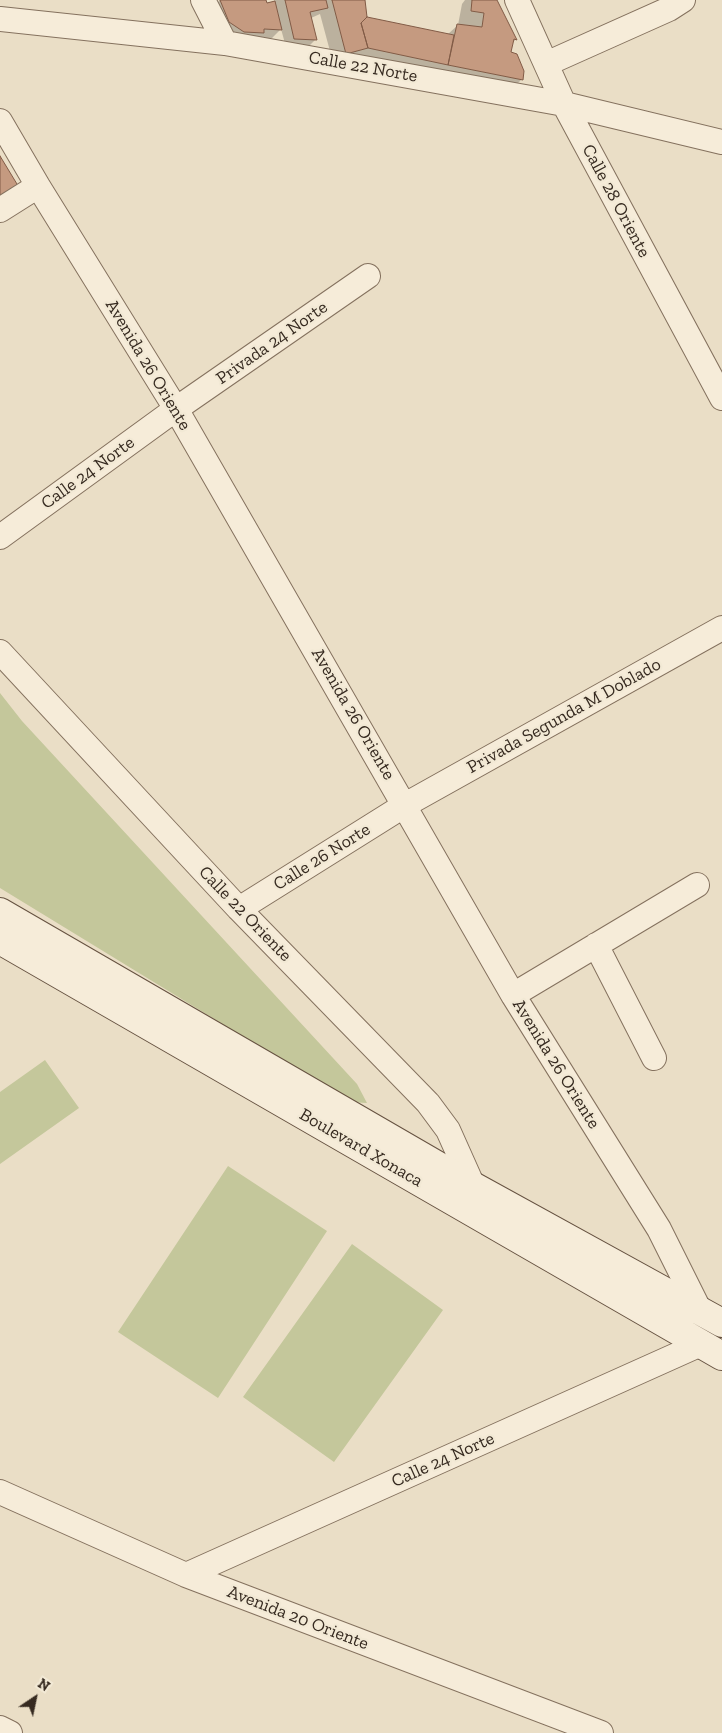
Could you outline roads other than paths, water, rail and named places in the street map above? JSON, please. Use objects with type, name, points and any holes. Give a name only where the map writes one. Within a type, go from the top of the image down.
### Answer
[{"type":"main road","name":"Boulevard Xonaca","points":[[0,912],[473,1186],[711,1317]]},
{"type":"main road","name":"Boulevard Xonaca","points":[[0,940],[711,1350]]},
{"type":"street","points":[[203,0],[225,43]]},
{"type":"street","name":"Calle 28 Oriente","points":[[517,0],[564,104],[720,391]]},
{"type":"street","points":[[546,64],[669,9],[683,0]]},
{"type":"street","name":"Calle 22 Norte","points":[[0,19],[225,43],[564,104],[722,142]]},
{"type":"street","name":"Avenida 26 Oriente","points":[[0,120],[38,186],[176,409],[513,995],[711,1317]]},
{"type":"street","points":[[0,210],[38,186]]},
{"type":"street","name":"Privada 24 Norte","points":[[176,409],[368,276]]},
{"type":"street","name":"Calle 24 Norte","points":[[0,537],[176,409]]},
{"type":"street","name":"Privada Segunda M Doblado","points":[[405,805],[722,628]]},
{"type":"street","name":"Calle 22 Oriente","points":[[0,652],[239,909],[428,1102],[448,1130],[473,1186]]},
{"type":"street","name":"Calle 26 Norte","points":[[239,909],[405,805]]},
{"type":"street","points":[[513,995],[697,885]]},
{"type":"street","points":[[596,945],[654,1058]]},
{"type":"street","name":"Calle 24 Norte","points":[[186,1575],[711,1350]]},
{"type":"street","name":"Avenida 20 Oriente","points":[[0,1492],[186,1575],[601,1733]]},
{"type":"street","points":[[0,1728],[10,1733]]}]
